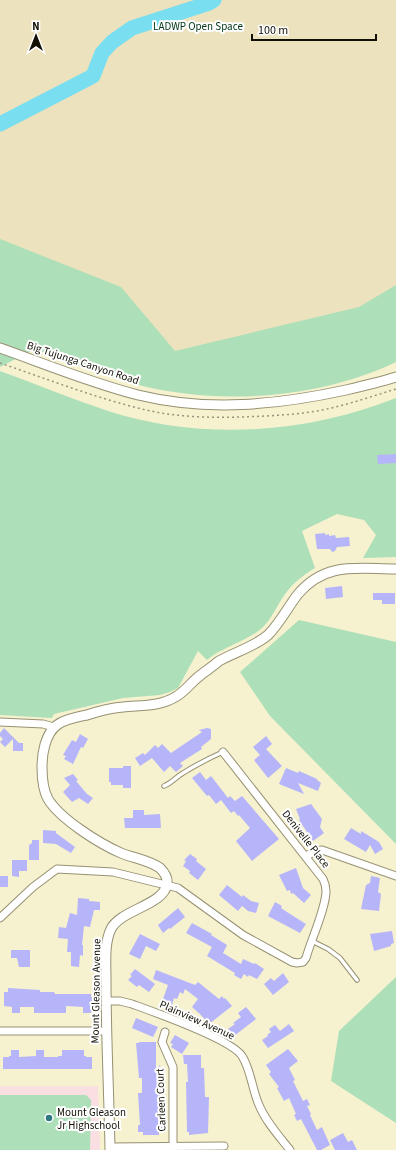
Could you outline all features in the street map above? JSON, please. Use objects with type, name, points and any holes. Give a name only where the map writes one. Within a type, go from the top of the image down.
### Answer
[{"type":"street","name":"Big Tujunga Canyon Road","points":[[0,348],[103,385],[132,393],[175,401],[228,406],[290,401],[396,377]]},
{"type":"street","points":[[0,918],[33,887],[57,870],[113,872],[167,885],[162,870],[155,865],[123,854],[102,844],[56,809],[47,798],[43,781],[42,755],[49,735],[54,727],[67,720],[109,709],[152,705],[176,697],[212,666],[255,643],[268,634],[279,622],[298,595],[310,582],[321,575],[344,568],[396,569]]},
{"type":"street","points":[[0,722],[43,724],[54,727]]},
{"type":"street","name":"Denivelle Place","points":[[167,885],[178,888],[243,935],[292,962],[302,962],[306,958],[322,909],[326,885],[323,878],[306,856],[223,752]]},
{"type":"street","points":[[306,856],[322,850],[396,876]]},
{"type":"street","name":"Mount Gleason Avenue","points":[[110,1149],[106,1001],[107,943],[110,930],[117,922],[123,917],[157,898],[164,892],[167,885]]},
{"type":"street","name":"Plainview Avenue","points":[[106,1001],[120,1001],[132,1004],[220,1040],[237,1051],[245,1062],[262,1112],[272,1128],[290,1150]]},
{"type":"street","points":[[0,1031],[107,1031]]},
{"type":"street","name":"Carleen Court","points":[[165,1032],[162,1042],[173,1067],[173,1146]]},
{"type":"street","points":[[110,1149],[173,1146],[224,1146]]},
{"type":"lane","points":[[164,786],[172,783],[181,774],[223,752]]},
{"type":"lane","points":[[312,940],[340,958],[357,980]]},
{"type":"shaded area","name":"Mount Gleason Jr Highschool","points":[[0,1086],[98,1086],[100,1150],[0,1150]]},
{"type":"green space","name":"LADWP Open Space","points":[[0,0],[396,0],[396,362],[366,374],[334,384],[301,391],[267,395],[233,396],[200,395],[167,391],[135,384],[97,372],[35,349],[0,367]]},
{"type":"green space","points":[[0,371],[81,402],[143,421],[180,427],[216,430],[290,426],[362,410],[396,398],[396,557],[363,558],[376,535],[364,520],[337,514],[302,531],[315,568],[302,576],[291,586],[270,619],[263,627],[249,637],[219,652],[207,660],[198,651],[178,688],[160,695],[123,698],[54,714],[52,718],[0,715]]},
{"type":"green space","points":[[299,620],[396,642],[396,844],[270,716],[240,672]]},
{"type":"green space","points":[[396,977],[396,1123],[331,1081],[339,1031]]},
{"type":"green space","name":"Mount Gleason Jr Highschool","points":[[0,1095],[86,1095],[91,1100],[90,1150],[0,1150]]},
{"type":"sand","points":[[0,0],[396,0],[396,285],[359,307],[175,351],[121,287],[0,239]]},
{"type":"building","points":[[396,454],[396,463],[378,464],[377,455]]},
{"type":"building","points":[[325,533],[325,535],[329,534],[329,536],[335,535],[336,538],[349,537],[350,546],[337,547],[335,551],[332,552],[330,549],[317,549],[315,534]]},
{"type":"building","points":[[342,586],[343,597],[326,599],[325,588]]},
{"type":"building","points":[[373,593],[395,593],[395,604],[382,604],[382,600],[373,600]]},
{"type":"building","points":[[4,728],[19,743],[23,743],[23,751],[13,751],[13,739],[5,747],[0,742],[3,739],[0,736],[0,733]]},
{"type":"building","points":[[207,728],[211,729],[211,739],[201,747],[202,749],[180,763],[183,766],[176,772],[170,766],[164,772],[152,758],[140,766],[135,758],[143,753],[145,755],[155,745],[158,748],[162,744],[171,753],[202,732],[199,730]]},
{"type":"building","points":[[80,734],[88,739],[83,748],[81,747],[73,764],[64,759],[66,756],[63,755],[72,740],[76,742]]},
{"type":"building","points":[[266,736],[272,744],[266,749],[282,766],[268,778],[254,760],[260,755],[253,747]]},
{"type":"building","points":[[123,766],[131,766],[131,788],[123,788],[123,785],[111,785],[111,782],[109,782],[109,768],[123,768]]},
{"type":"building","points":[[286,768],[298,773],[299,771],[317,779],[321,783],[318,791],[298,783],[304,794],[279,784]]},
{"type":"building","points":[[200,772],[206,780],[211,776],[228,798],[230,796],[235,801],[242,796],[279,839],[252,861],[236,841],[250,828],[234,811],[231,813],[221,800],[216,804],[209,795],[207,796],[192,778]]},
{"type":"building","points":[[73,774],[78,780],[76,781],[87,794],[93,798],[88,804],[79,798],[72,802],[63,792],[70,785],[64,778]]},
{"type":"building","points":[[311,804],[322,819],[320,827],[324,833],[313,841],[299,820],[300,819],[296,809]]},
{"type":"building","points":[[133,810],[144,810],[144,815],[160,814],[161,828],[125,828],[124,818],[133,818]]},
{"type":"building","points":[[351,828],[361,834],[361,831],[379,842],[383,849],[375,854],[370,845],[366,852],[344,839]]},
{"type":"building","points":[[43,830],[56,831],[56,833],[75,847],[71,853],[56,844],[43,843]]},
{"type":"building","points":[[32,840],[39,840],[39,860],[29,860],[29,845],[32,843]]},
{"type":"building","points":[[190,854],[206,869],[198,880],[183,866],[186,861],[184,860]]},
{"type":"building","points":[[12,860],[27,860],[27,871],[19,871],[19,877],[12,876]]},
{"type":"building","points":[[296,868],[303,888],[311,895],[304,903],[293,893],[291,894],[290,890],[287,891],[279,875]]},
{"type":"building","points":[[0,876],[8,876],[8,887],[0,887]]},
{"type":"building","points":[[371,876],[380,878],[378,892],[381,894],[379,911],[361,909],[366,885],[370,883]]},
{"type":"building","points":[[227,885],[242,897],[243,895],[251,901],[259,903],[256,913],[248,911],[242,906],[238,911],[219,895]]},
{"type":"building","points":[[78,898],[100,902],[100,910],[94,910],[90,927],[84,926],[82,945],[83,956],[80,955],[79,967],[71,966],[71,952],[67,952],[68,939],[58,938],[59,927],[66,928],[70,913],[77,915]]},
{"type":"building","points":[[275,902],[282,906],[281,908],[306,924],[300,933],[268,916]]},
{"type":"building","points":[[178,908],[185,917],[163,933],[158,925]]},
{"type":"building","points":[[192,923],[212,934],[211,935],[227,945],[223,953],[241,964],[243,959],[254,964],[255,963],[264,969],[257,979],[249,975],[248,977],[244,974],[241,979],[234,975],[235,973],[207,956],[212,947],[186,933]]},
{"type":"building","points":[[392,931],[394,943],[391,944],[391,946],[374,951],[370,934]]},
{"type":"building","points":[[140,934],[160,944],[156,951],[146,946],[140,959],[129,954]]},
{"type":"building","points":[[11,950],[30,950],[30,967],[19,967],[17,958],[11,958]]},
{"type":"building","points":[[135,969],[155,984],[149,992],[139,985],[137,987],[128,980],[132,976],[130,975]]},
{"type":"building","points":[[156,970],[195,985],[198,982],[219,999],[222,996],[224,999],[225,998],[232,1006],[209,1024],[192,1007],[198,999],[185,989],[183,994],[180,992],[177,999],[174,998],[172,1005],[162,1002],[168,985],[153,979]]},
{"type":"building","points":[[283,973],[289,982],[273,995],[264,984],[271,978],[274,981]]},
{"type":"building","points":[[8,988],[40,990],[40,992],[54,992],[55,994],[91,994],[91,997],[95,997],[95,1012],[83,1013],[83,1007],[66,1006],[66,1013],[34,1013],[34,1007],[20,1007],[20,1013],[12,1013],[12,1007],[4,1006],[4,992],[8,992]]},
{"type":"building","points":[[246,1007],[256,1019],[234,1036],[228,1029],[241,1017],[238,1013]]},
{"type":"building","points":[[136,1018],[158,1027],[153,1037],[132,1028]]},
{"type":"building","points":[[289,1024],[294,1031],[268,1048],[262,1040],[271,1032],[269,1029],[275,1025],[280,1031]]},
{"type":"building","points":[[175,1035],[189,1043],[182,1054],[171,1047],[173,1044],[170,1043]]},
{"type":"building","points":[[156,1042],[156,1070],[160,1065],[161,1083],[159,1105],[162,1132],[159,1132],[159,1135],[143,1135],[143,1132],[138,1132],[138,1125],[140,1125],[138,1093],[142,1093],[142,1078],[139,1078],[136,1043]]},
{"type":"building","points":[[288,1049],[298,1061],[289,1068],[295,1080],[293,1081],[303,1101],[307,1099],[310,1105],[307,1106],[317,1130],[322,1127],[330,1145],[321,1150],[317,1150],[301,1119],[297,1121],[294,1115],[296,1114],[289,1098],[284,1101],[277,1088],[279,1087],[269,1074],[271,1072],[266,1065]]},
{"type":"building","points":[[11,1050],[19,1050],[19,1057],[36,1056],[36,1050],[44,1050],[44,1057],[58,1057],[62,1056],[62,1050],[84,1050],[84,1056],[92,1057],[92,1069],[3,1069],[3,1057],[11,1056]]},
{"type":"building","points":[[183,1055],[201,1055],[201,1068],[204,1068],[205,1097],[209,1097],[208,1133],[189,1135],[189,1132],[187,1132],[186,1082],[188,1082],[187,1064],[184,1064]]},
{"type":"building","points":[[343,1133],[348,1142],[352,1140],[357,1150],[335,1150],[330,1140]]},
{"type":"waterway","points":[[0,124],[93,76],[102,53],[112,42],[132,28],[209,3],[214,0]]},
{"type":"place","name":"Mount Gleason Jr Highschool","points":[[49,1118]]}]
